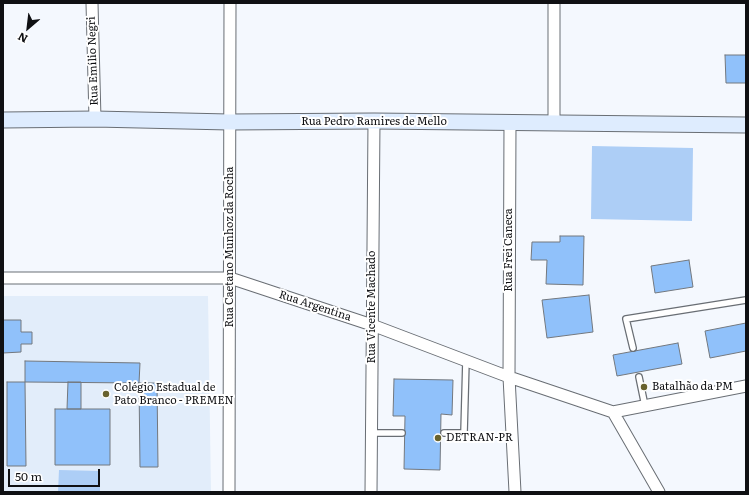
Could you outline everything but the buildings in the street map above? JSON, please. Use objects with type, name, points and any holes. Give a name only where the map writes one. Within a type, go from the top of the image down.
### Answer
[{"type":"street","name":"Rua Emílio Negri","points":[[92,3],[95,119]]},
{"type":"street","name":"Rua Caetano Munhoz da Rocha","points":[[229,492],[230,3]]},
{"type":"street","points":[[554,3],[554,123]]},
{"type":"street","name":"Rua Pedro Ramires de Mello","points":[[3,120],[95,119],[230,122],[374,121],[510,124],[746,125]]},
{"type":"street","name":"Rua Vicente Machado","points":[[371,492],[374,121]]},
{"type":"street","name":"Rua Frei Caneca","points":[[510,124],[509,377],[515,492]]},
{"type":"street","name":"Rua Argentina","points":[[3,278],[230,278],[372,325],[509,377],[613,412]]},
{"type":"street","points":[[659,492],[613,412],[746,386]]},
{"type":"lane","points":[[633,348],[626,319],[746,300]]},
{"type":"lane","points":[[444,433],[464,434],[466,360]]},
{"type":"lane","points":[[639,377],[645,406]]},
{"type":"lane","points":[[372,433],[402,433]]},
{"type":"shaded area","points":[[592,146],[693,148],[692,221],[591,219]]},
{"type":"shaded area","name":"Colégio Estadual de Pato Branco - PREMEN","points":[[3,296],[208,296],[211,492],[3,492]]},
{"type":"shaded area","points":[[59,470],[100,471],[100,492],[58,492]]},
{"type":"place","name":"Batalhão da PM","points":[[644,387]]},
{"type":"place","name":"Colégio Estadual de Pato Branco - PREMEN","points":[[106,394]]},
{"type":"place","name":"DETRAN-PR","points":[[438,438]]}]
